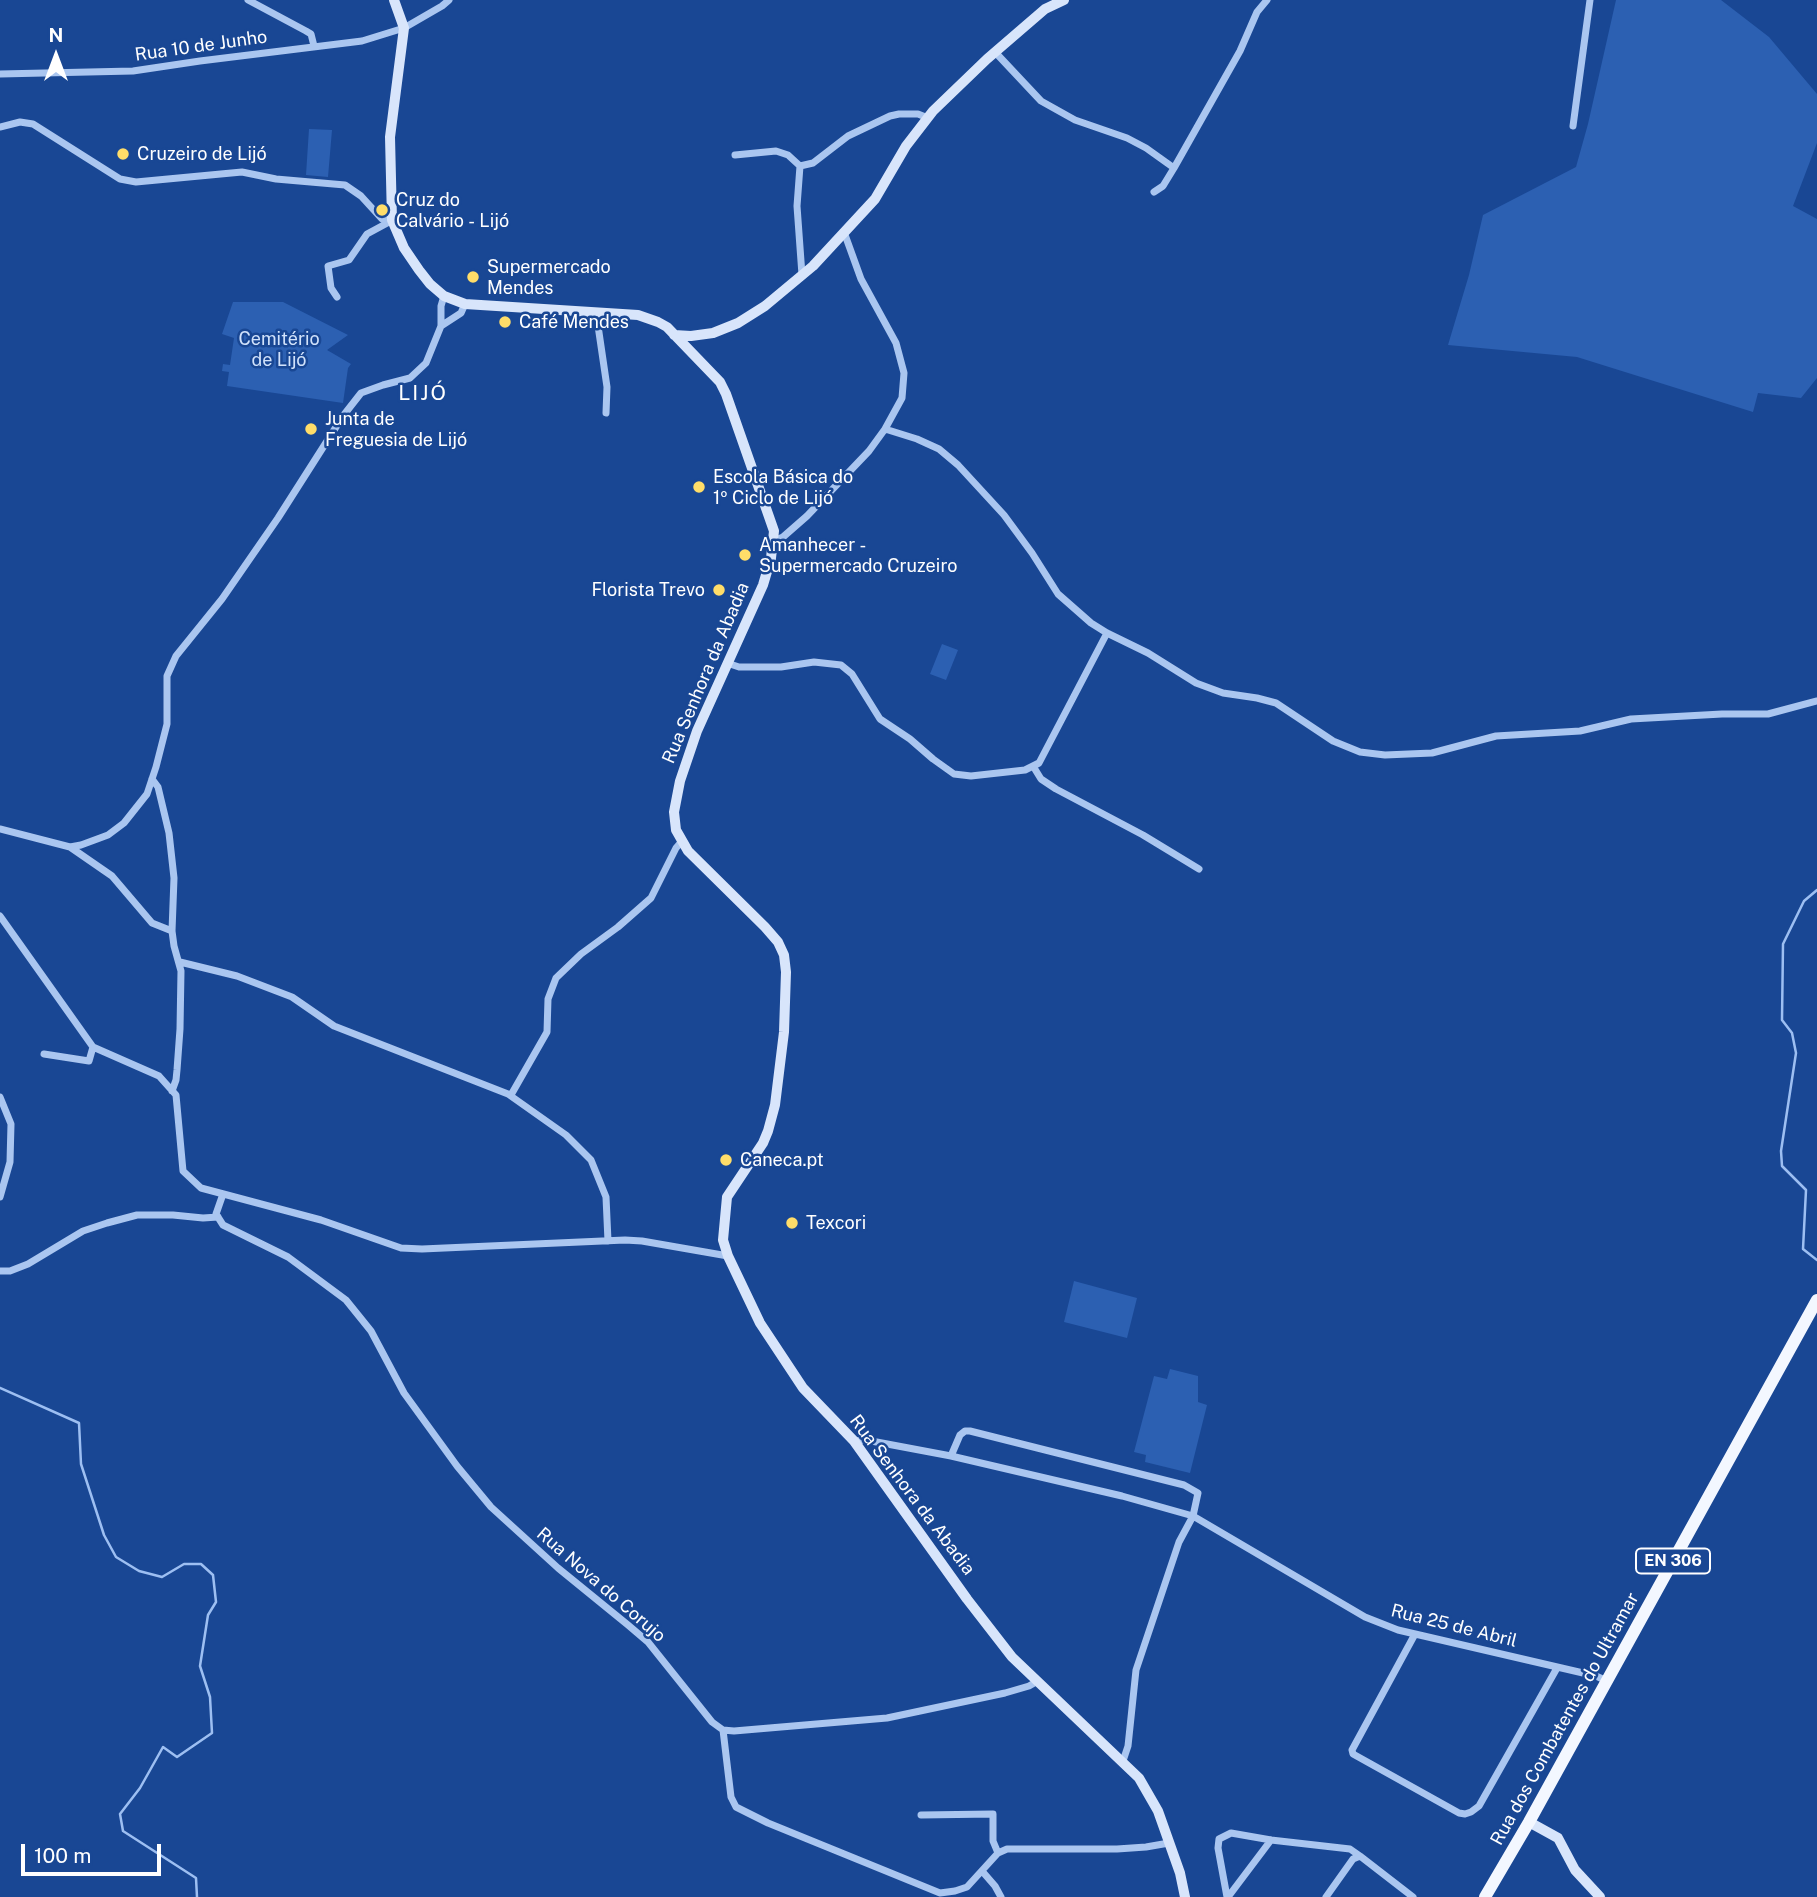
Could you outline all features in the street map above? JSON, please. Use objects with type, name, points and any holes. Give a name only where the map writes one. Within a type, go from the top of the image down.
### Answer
[{"type":"main road","points":[[394,0],[404,29],[390,137],[392,220],[404,248],[419,270],[444,296]]},
{"type":"main road","points":[[674,335],[713,333],[738,323],[765,306],[802,275],[874,198],[906,146],[928,118],[995,52],[1045,9],[1064,0]]},
{"type":"main road","name":"Rua Senhora da Abadia","points":[[444,296],[465,304],[648,317],[667,327],[720,382],[726,394],[774,531],[774,541],[762,585],[697,731],[680,781],[674,812],[676,830],[681,841],[697,861],[772,934],[784,955],[786,972],[784,1032],[775,1105],[763,1143],[727,1197],[723,1240],[760,1323],[803,1388],[854,1441],[1012,1657],[1123,1761],[1148,1791],[1170,1843],[1185,1897]]},
{"type":"main road","name":"Rua dos Combatentes do Ultramar","points":[[1485,1897],[1817,1300]]},
{"type":"main road","points":[[1529,1822],[1558,1838],[1575,1870],[1600,1897]]},
{"type":"street","points":[[248,0],[306,30],[311,34],[314,47]]},
{"type":"street","name":"Rua 10 de Junho","points":[[0,74],[133,71],[362,41],[404,29],[449,0]]},
{"type":"street","points":[[1154,192],[1163,186],[1174,169],[1240,51],[1257,12],[1267,0]]},
{"type":"street","points":[[1573,126],[1590,0]]},
{"type":"street","points":[[995,52],[1041,101],[1075,120],[1127,138],[1146,148],[1174,169]]},
{"type":"street","points":[[800,166],[813,163],[848,136],[890,116],[918,114],[928,118]]},
{"type":"street","points":[[0,127],[20,122],[33,124],[120,179],[136,182],[242,172],[345,185],[361,196],[382,219],[392,220]]},
{"type":"street","points":[[735,155],[776,151],[788,155],[800,166]]},
{"type":"street","points":[[800,166],[797,206],[802,275]]},
{"type":"street","points":[[337,297],[331,288],[328,266],[349,260],[367,234],[392,220]]},
{"type":"street","points":[[774,541],[783,537],[807,516],[869,451],[902,398],[904,373],[896,343],[860,279],[845,232]]},
{"type":"street","points":[[70,847],[108,835],[124,823],[146,794],[167,724],[167,676],[176,656],[222,599],[361,393],[410,378],[426,363],[441,326],[444,296]]},
{"type":"street","points":[[441,326],[461,313],[465,304]]},
{"type":"street","points":[[596,312],[607,387],[606,413]]},
{"type":"street","points":[[885,429],[939,449],[958,465],[1004,515],[1058,594],[1091,623],[1148,653],[1196,683],[1223,693],[1276,703],[1333,741],[1360,752],[1385,755],[1432,753],[1496,736],[1580,731],[1631,719],[1768,713],[1817,701]]},
{"type":"street","points":[[727,663],[739,667],[781,667],[814,662],[841,665],[852,674],[880,719],[954,774],[971,776],[1025,770],[1039,763],[1107,633]]},
{"type":"street","points":[[1033,766],[1041,779],[1056,789],[1143,835],[1199,869]]},
{"type":"street","points":[[152,779],[158,787],[169,833],[174,877],[172,931],[181,971],[180,1029],[176,1080],[172,1091]]},
{"type":"street","points":[[0,829],[70,847],[112,876],[152,923],[172,931]]},
{"type":"street","points":[[511,1095],[547,1032],[548,999],[556,978],[581,954],[651,898],[681,841]]},
{"type":"street","points":[[0,916],[93,1047],[159,1076],[176,1095],[183,1171],[201,1188],[321,1220],[411,1250],[642,1241],[728,1256]]},
{"type":"street","points":[[180,962],[237,976],[292,997],[334,1026],[511,1095],[566,1135],[591,1160],[606,1197],[608,1241]]},
{"type":"street","points":[[44,1054],[89,1060],[93,1047]]},
{"type":"street","points":[[0,1097],[11,1124],[10,1162],[0,1197]]},
{"type":"street","points":[[0,1271],[10,1271],[28,1264],[83,1231],[137,1215],[218,1217],[216,1214],[223,1194]]},
{"type":"street","name":"Rua Nova do Corujo","points":[[218,1217],[223,1225],[288,1257],[346,1300],[371,1331],[404,1393],[457,1466],[491,1507],[558,1568],[648,1642],[712,1722],[723,1730]]},
{"type":"street","points":[[951,1456],[960,1435],[970,1431],[1184,1485],[1198,1493],[1136,1670],[1128,1746],[1123,1761]]},
{"type":"street","name":"Rua 25 de Abril","points":[[854,1441],[866,1440],[951,1456],[1122,1496],[1192,1516],[1365,1617],[1398,1630],[1596,1676],[1607,1681]]},
{"type":"street","points":[[1415,1634],[1352,1750],[1353,1754],[1459,1813],[1471,1812],[1479,1806],[1557,1668]]},
{"type":"street","points":[[1036,1682],[1005,1693],[887,1718],[723,1730],[731,1797],[736,1807],[768,1824],[939,1895],[967,1887],[998,1853],[1007,1849],[1117,1849],[1170,1843]]},
{"type":"street","points":[[921,1815],[993,1814],[993,1841],[998,1853]]},
{"type":"street","points":[[1228,1897],[1218,1848],[1219,1839],[1231,1833],[1350,1849],[1413,1897]]},
{"type":"street","points":[[1228,1897],[1271,1840]]},
{"type":"street","points":[[1326,1897],[1353,1859],[1360,1856]]},
{"type":"street","points":[[982,1871],[1001,1897]]},
{"type":"green space","points":[[1616,0],[1721,0],[1769,37],[1817,94],[1817,143],[1793,206],[1817,219],[1817,378],[1801,398],[1758,393],[1753,412],[1577,357],[1448,345],[1483,215],[1576,167]]},
{"type":"green space","points":[[309,129],[332,130],[328,177],[306,175]]},
{"type":"green space","name":"Cemitério de Lijó","points":[[233,302],[283,302],[348,335],[327,350],[351,364],[348,368],[343,403],[227,386],[229,372],[222,371],[223,364],[230,365],[234,338],[222,334]]},
{"type":"green space","points":[[942,644],[958,650],[946,680],[930,674]]},
{"type":"green space","points":[[1074,1281],[1137,1298],[1127,1338],[1064,1322]]},
{"type":"green space","points":[[1170,1369],[1198,1376],[1198,1402],[1207,1405],[1190,1473],[1145,1462],[1146,1455],[1134,1452],[1154,1376],[1167,1379]]},
{"type":"waterway","points":[[1817,890],[1804,901],[1783,944],[1782,1020],[1792,1033],[1796,1053],[1781,1151],[1782,1166],[1806,1190],[1803,1249],[1817,1260]]},
{"type":"waterway","points":[[0,1388],[79,1423],[81,1464],[104,1535],[116,1557],[139,1571],[162,1577],[184,1564],[201,1564],[213,1575],[216,1602],[208,1615],[200,1666],[210,1697],[212,1733],[177,1757],[163,1747],[140,1788],[120,1814],[123,1831],[196,1878],[197,1897]]},
{"type":"place","name":"Cruzeiro de Lijó","points":[[123,154]]},
{"type":"place","name":"Cruz do Calvário - Lijó","points":[[382,210]]},
{"type":"place","name":"Supermercado Mendes","points":[[473,277]]},
{"type":"place","name":"Café Mendes","points":[[505,322]]},
{"type":"place","name":"Junta de Freguesia de Lijó","points":[[311,429]]},
{"type":"place","name":"Escola Básica do 1º Ciclo de Lijó","points":[[699,487]]},
{"type":"place","name":"Amanhecer - Supermercado Cruzeiro","points":[[745,555]]},
{"type":"place","name":"Florista Trevo","points":[[719,590]]},
{"type":"place","name":"Caneca.pt","points":[[726,1160]]},
{"type":"place","name":"Texcori","points":[[792,1223]]},
{"type":"district","name":"LIJÓ","points":[[423,394]]}]
